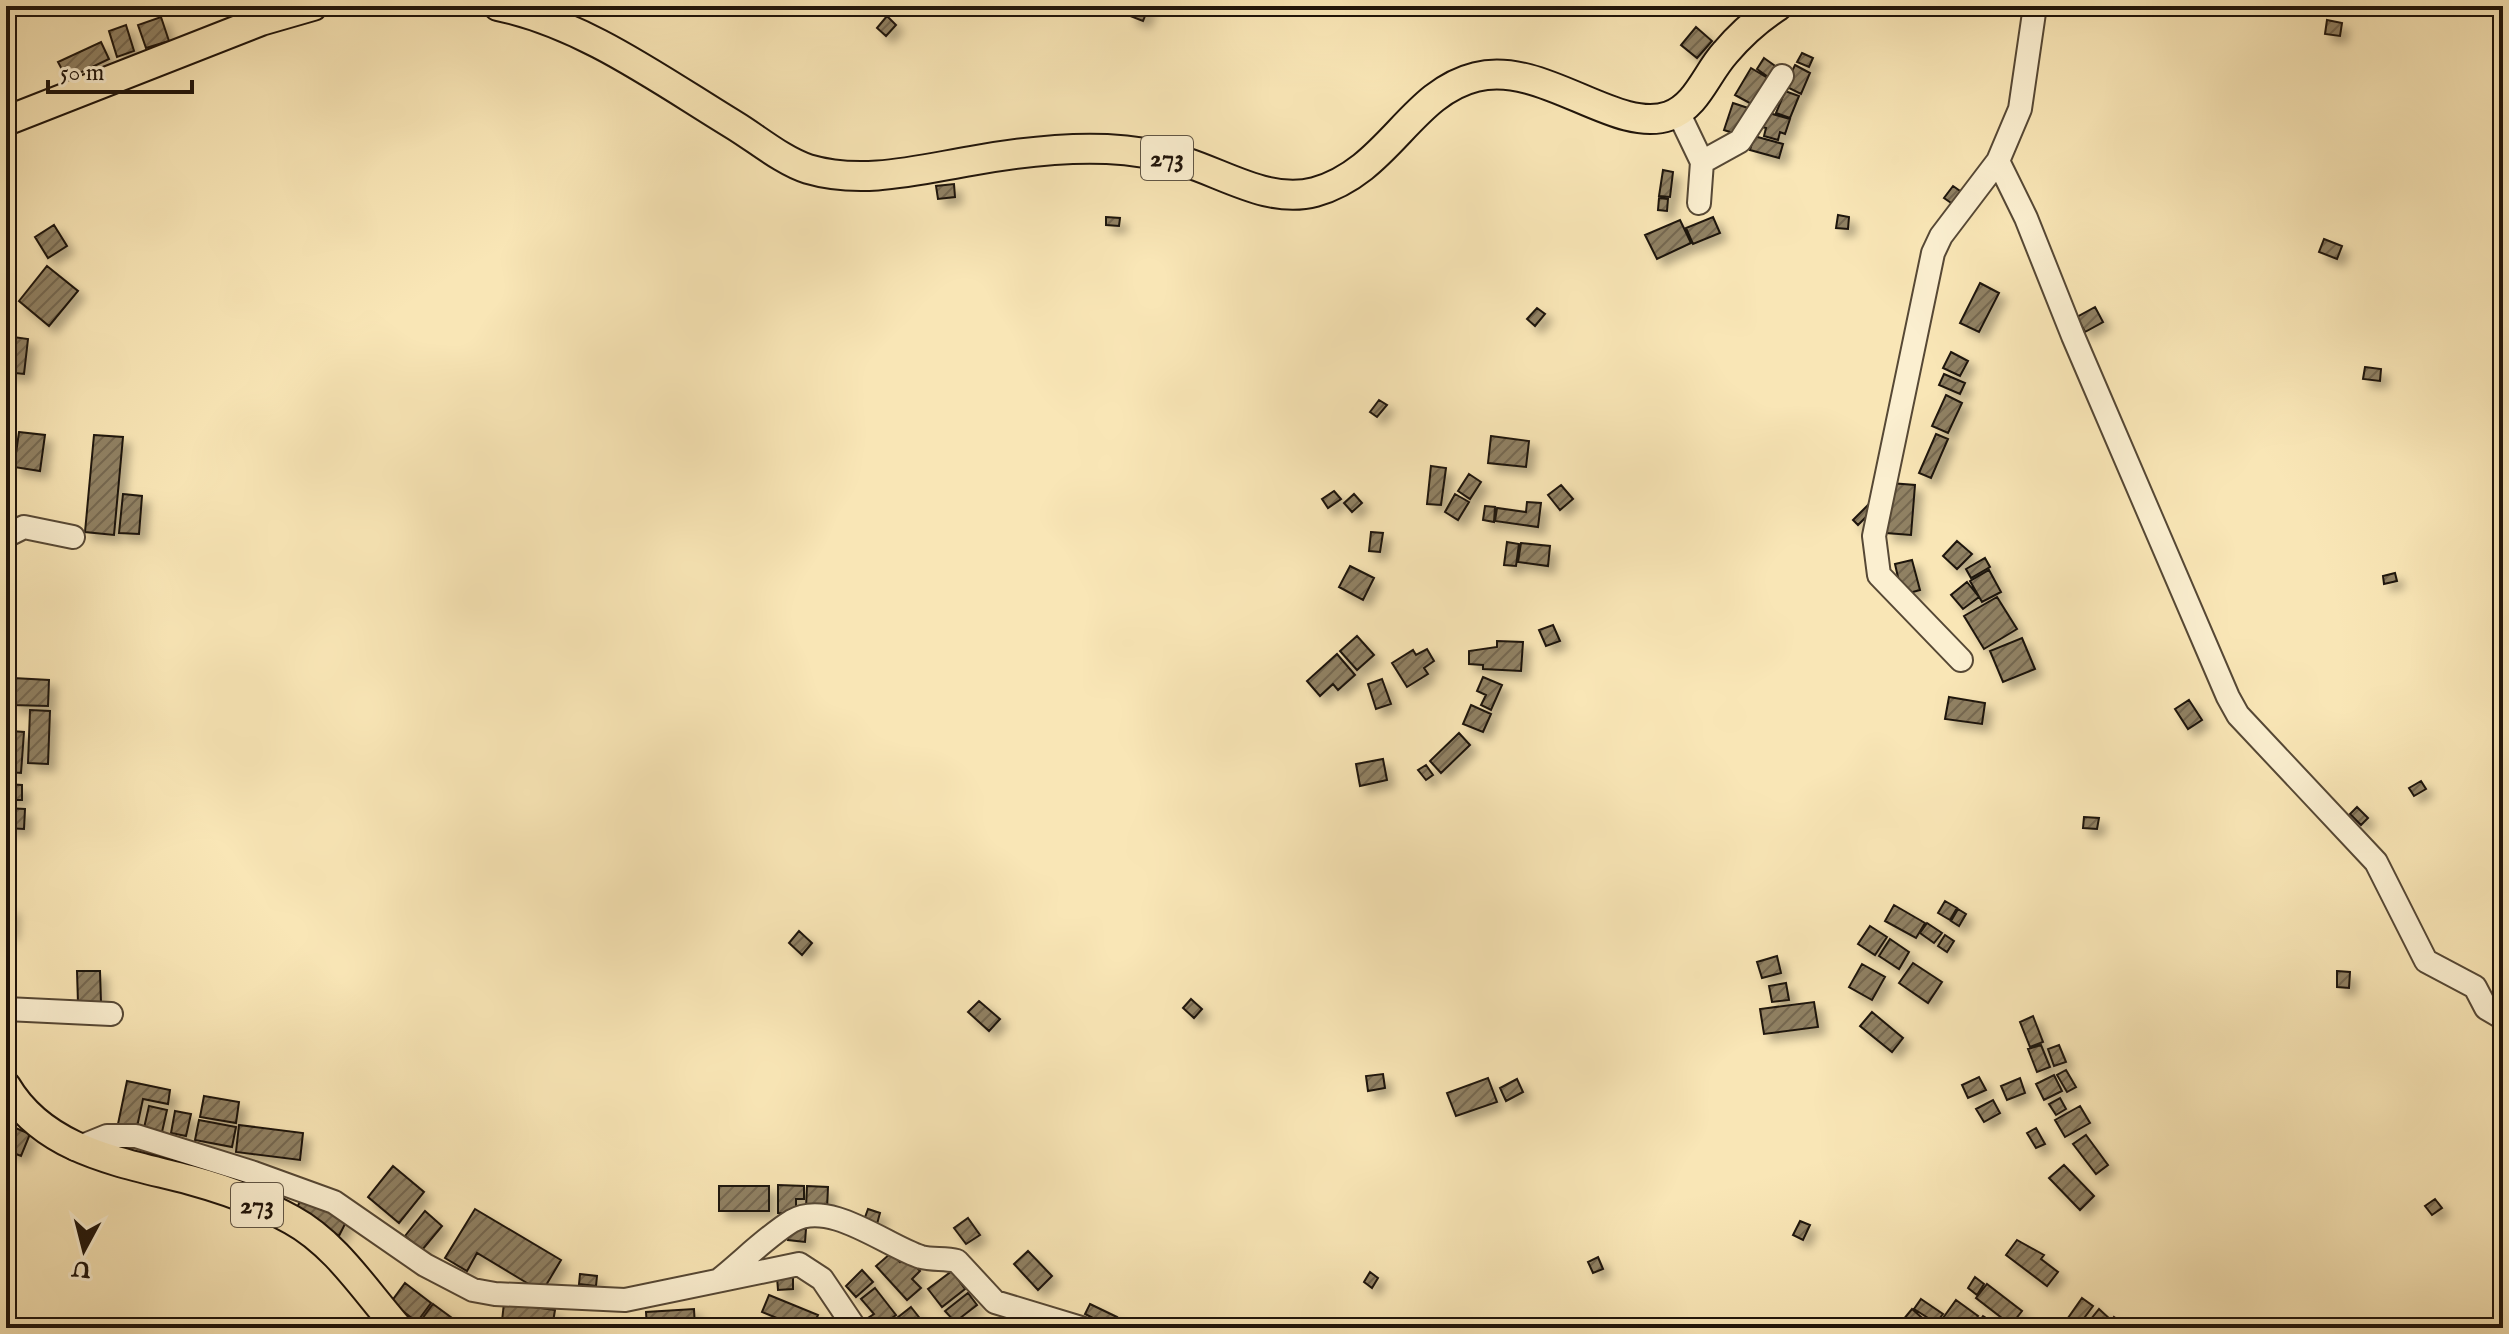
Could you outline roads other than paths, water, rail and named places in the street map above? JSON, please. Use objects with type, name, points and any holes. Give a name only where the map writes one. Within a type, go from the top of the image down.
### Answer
[{"type":"main road","points":[[6,121],[261,21],[313,6]]},
{"type":"main road","name":"273","points":[[498,6],[574,33],[627,60],[806,169],[843,174],[877,176],[1048,150],[1107,149],[1151,153],[1187,163],[1225,179],[1289,196],[1338,185],[1368,166],[1426,105],[1474,77],[1521,76],[1623,114],[1646,119],[1663,118],[1678,112]]},
{"type":"main road","points":[[1678,112],[1693,100],[1723,55],[1758,19],[1778,6]]},
{"type":"main road","name":"273","points":[[6,1086],[15,1102],[75,1149],[193,1181],[292,1220],[344,1265],[398,1328]]},
{"type":"street","points":[[1961,660],[1879,575],[1874,536],[1933,253],[1941,236],[1998,161],[2020,109],[2035,6]]},
{"type":"street","points":[[1702,162],[1740,141],[1782,76]]},
{"type":"street","points":[[1678,112],[1702,162],[1699,203]]},
{"type":"street","points":[[1998,161],[2026,218],[2073,336],[2238,715],[2376,862],[2426,961],[2475,987],[2486,1008],[2503,1018]]},
{"type":"street","points":[[6,536],[24,527],[73,537]]},
{"type":"street","points":[[6,1009],[111,1014]]},
{"type":"street","points":[[75,1149],[107,1136],[136,1136],[254,1173],[334,1202],[425,1265],[473,1290],[495,1294],[625,1300],[748,1277],[786,1264],[799,1264],[822,1279],[855,1328]]},
{"type":"street","points":[[719,1280],[794,1220],[811,1217],[835,1219],[868,1230],[921,1257],[957,1261],[995,1302],[1011,1310],[1081,1328]]}]
